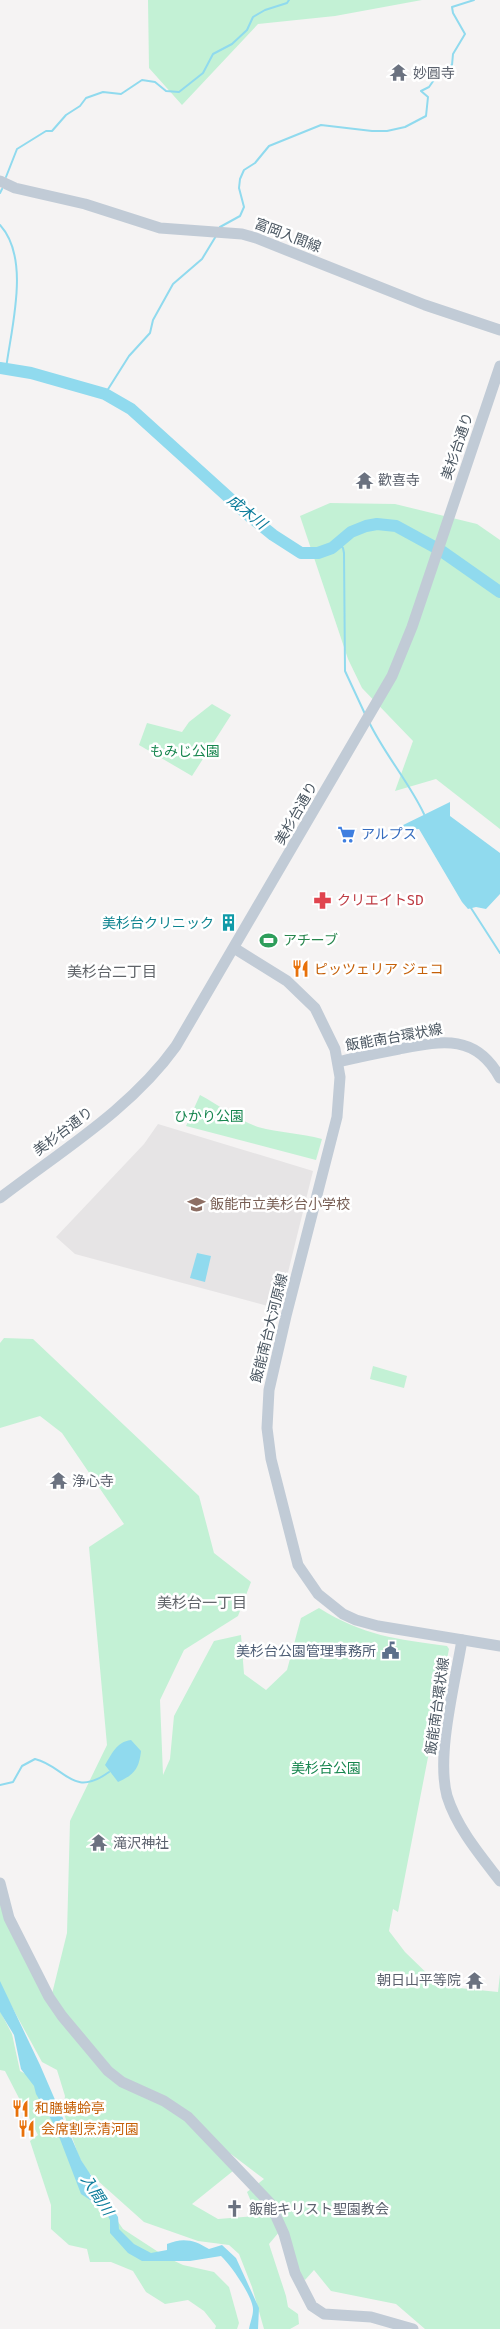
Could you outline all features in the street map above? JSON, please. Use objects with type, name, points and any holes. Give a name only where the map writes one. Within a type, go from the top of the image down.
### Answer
[{"type":"street","name":"富岡入間線","points":[[0,181],[15,188],[85,204],[160,228],[216,232],[256,238],[425,305],[500,330]]},
{"type":"street","name":"美杉台通り","points":[[0,1198],[113,1111],[149,1080],[176,1046],[378,702],[404,649],[500,366]]},
{"type":"street","name":"飯能南台大河原線","points":[[234,948],[280,976],[306,998],[321,1019],[329,1035],[338,1062],[340,1088],[337,1118],[268,1390],[267,1428],[271,1459],[295,1556],[304,1574],[318,1594],[343,1614],[361,1622],[500,1646]]},
{"type":"street","name":"飯能南台環状線","points":[[338,1062],[427,1044],[454,1042],[476,1050],[487,1059],[500,1078]]},
{"type":"street","name":"飯能南台環状線","points":[[462,1640],[446,1737],[444,1770],[447,1796],[474,1847],[500,1881]]},
{"type":"street","points":[[0,1883],[9,1918],[49,1997],[62,2016],[112,2075],[132,2088],[164,2101],[188,2117],[270,2203],[284,2234],[294,2274],[312,2306],[324,2314],[371,2317],[413,2329]]},
{"type":"shaded area","name":"飯能市立美杉台小学校","points":[[158,1124],[313,1171],[279,1309],[75,1254],[56,1237],[144,1144]]},
{"type":"green space","points":[[148,0],[422,0],[335,16],[258,24],[182,105],[149,68]]},
{"type":"green space","points":[[330,503],[395,504],[477,524],[500,540],[500,829],[436,779],[395,791],[413,741],[362,688],[348,659],[300,516]]},
{"type":"green space","name":"もみじ公園","points":[[212,704],[231,715],[192,776],[139,745],[147,723],[182,732],[189,722]]},
{"type":"green space","name":"ひかり公園","points":[[200,1095],[258,1127],[322,1139],[316,1160],[186,1126]]},
{"type":"green space","name":"美杉台公園","points":[[4,1338],[33,1339],[199,1496],[214,1553],[251,1582],[238,1616],[184,1650],[160,1700],[163,1775],[170,1759],[174,1716],[214,1641],[241,1635],[244,1674],[266,1690],[287,1670],[301,1618],[319,1608],[351,1625],[381,1635],[447,1646],[449,1649],[398,1912],[393,1909],[389,1931],[405,1952],[440,1986],[498,1992],[500,1974],[500,2329],[425,2329],[396,2304],[331,2291],[314,2270],[305,2280],[297,2273],[285,2225],[269,2244],[288,2307],[298,2314],[299,2324],[290,2329],[264,2329],[252,2287],[239,2254],[229,2245],[198,2241],[144,2222],[88,2172],[79,2157],[63,2111],[65,2096],[57,2070],[42,2062],[0,1985],[0,1893],[50,2002],[67,1933],[70,1821],[107,1745],[89,1547],[124,1524],[62,1433],[40,1416],[0,1428],[0,1343]],"holes":[[[231,2154],[264,2179],[247,2192],[257,2216],[218,2219],[192,2204],[233,2171]]]},
{"type":"green space","points":[[373,1366],[407,1376],[404,1388],[370,1379]]},
{"type":"green space","points":[[0,2011],[12,2034],[20,2071],[34,2078],[62,2141],[123,2229],[166,2257],[183,2265],[214,2272],[229,2287],[239,2323],[237,2329],[215,2329],[216,2326],[204,2311],[188,2300],[165,2304],[146,2292],[133,2271],[111,2262],[90,2262],[87,2249],[69,2245],[51,2229],[51,2205],[30,2141],[38,2135],[5,2071],[0,2070]]},
{"type":"water","points":[[450,802],[450,816],[500,853],[500,894],[486,909],[476,907],[468,909],[462,902],[419,829],[391,831]]},
{"type":"water","points":[[197,1253],[211,1256],[205,1282],[190,1278]]},
{"type":"water","points":[[131,1740],[141,1751],[139,1762],[132,1774],[118,1782],[105,1765],[118,1746]]},
{"type":"water","name":"入間川","points":[[0,1981],[40,2065],[81,2160],[118,2217],[119,2229],[134,2244],[151,2253],[167,2250],[167,2244],[184,2240],[199,2243],[209,2249],[222,2245],[236,2258],[259,2308],[258,2329],[249,2329],[253,2315],[250,2298],[235,2273],[221,2256],[190,2261],[142,2261],[128,2253],[110,2233],[110,2220],[104,2209],[81,2194],[55,2126],[36,2094],[34,2086],[21,2069],[14,2035],[0,2012]]},
{"type":"waterway","points":[[6,177],[17,149],[46,131],[52,131],[66,115],[80,106],[86,98],[103,92],[121,94],[142,80],[155,82],[166,91],[179,92],[203,73],[213,54],[232,44],[247,30],[253,17],[265,10],[287,3],[289,0]]},
{"type":"waterway","points":[[220,227],[240,216],[244,207],[239,188],[240,179],[244,170],[255,163],[269,146],[321,125],[387,131],[405,127],[426,116],[428,97],[421,91],[429,87],[441,70],[452,65],[453,54],[465,34],[453,13],[452,7],[474,0]]},
{"type":"waterway","points":[[0,193],[2,189]]},
{"type":"waterway","points":[[0,225],[9,239],[15,256],[17,275],[14,314],[6,369]]},
{"type":"waterway","points":[[105,394],[129,356],[150,333],[153,320],[173,284],[202,259],[216,236]]},
{"type":"waterway","name":"成木川","points":[[0,368],[31,373],[105,394],[131,409],[247,514],[273,535],[301,553],[318,553],[332,548],[351,532],[366,526],[377,524],[396,526],[440,550],[500,592]]},
{"type":"waterway","points":[[338,543],[343,548],[344,553],[345,671],[365,714]]},
{"type":"waterway","points":[[369,722],[424,814]]},
{"type":"waterway","points":[[471,908],[500,953]]},
{"type":"waterway","points":[[0,1785],[13,1782],[22,1766],[35,1759],[77,1782],[96,1779],[109,1772]]},
{"type":"place","name":"妙圓寺","points":[[399,73]]},
{"type":"place","name":"歡喜寺","points":[[364,480]]},
{"type":"place","name":"アルプス","points":[[347,834]]},
{"type":"place","name":"クリエイトSD","points":[[323,900]]},
{"type":"place","name":"美杉台クリニック","points":[[228,923]]},
{"type":"place","name":"アチーブ","points":[[269,940]]},
{"type":"place","name":"ピッツェリア ジェコ","points":[[300,969]]},
{"type":"place","name":"飯能市立美杉台小学校","points":[[196,1204]]},
{"type":"place","name":"浄心寺","points":[[58,1481]]},
{"type":"place","name":"美杉台公園管理事務所","points":[[390,1651]]},
{"type":"place","name":"滝沢神社","points":[[99,1843]]},
{"type":"place","name":"朝日山平等院","points":[[475,1980]]},
{"type":"place","name":"和膳蜻蛉亭","points":[[21,2108]]},
{"type":"place","name":"会席割烹清河園","points":[[27,2129]]},
{"type":"place","name":"飯能キリスト聖園教会","points":[[235,2209]]},
{"type":"district","name":"美杉台二丁目","points":[[112,972]]},
{"type":"district","name":"美杉台一丁目","points":[[202,1603]]}]
